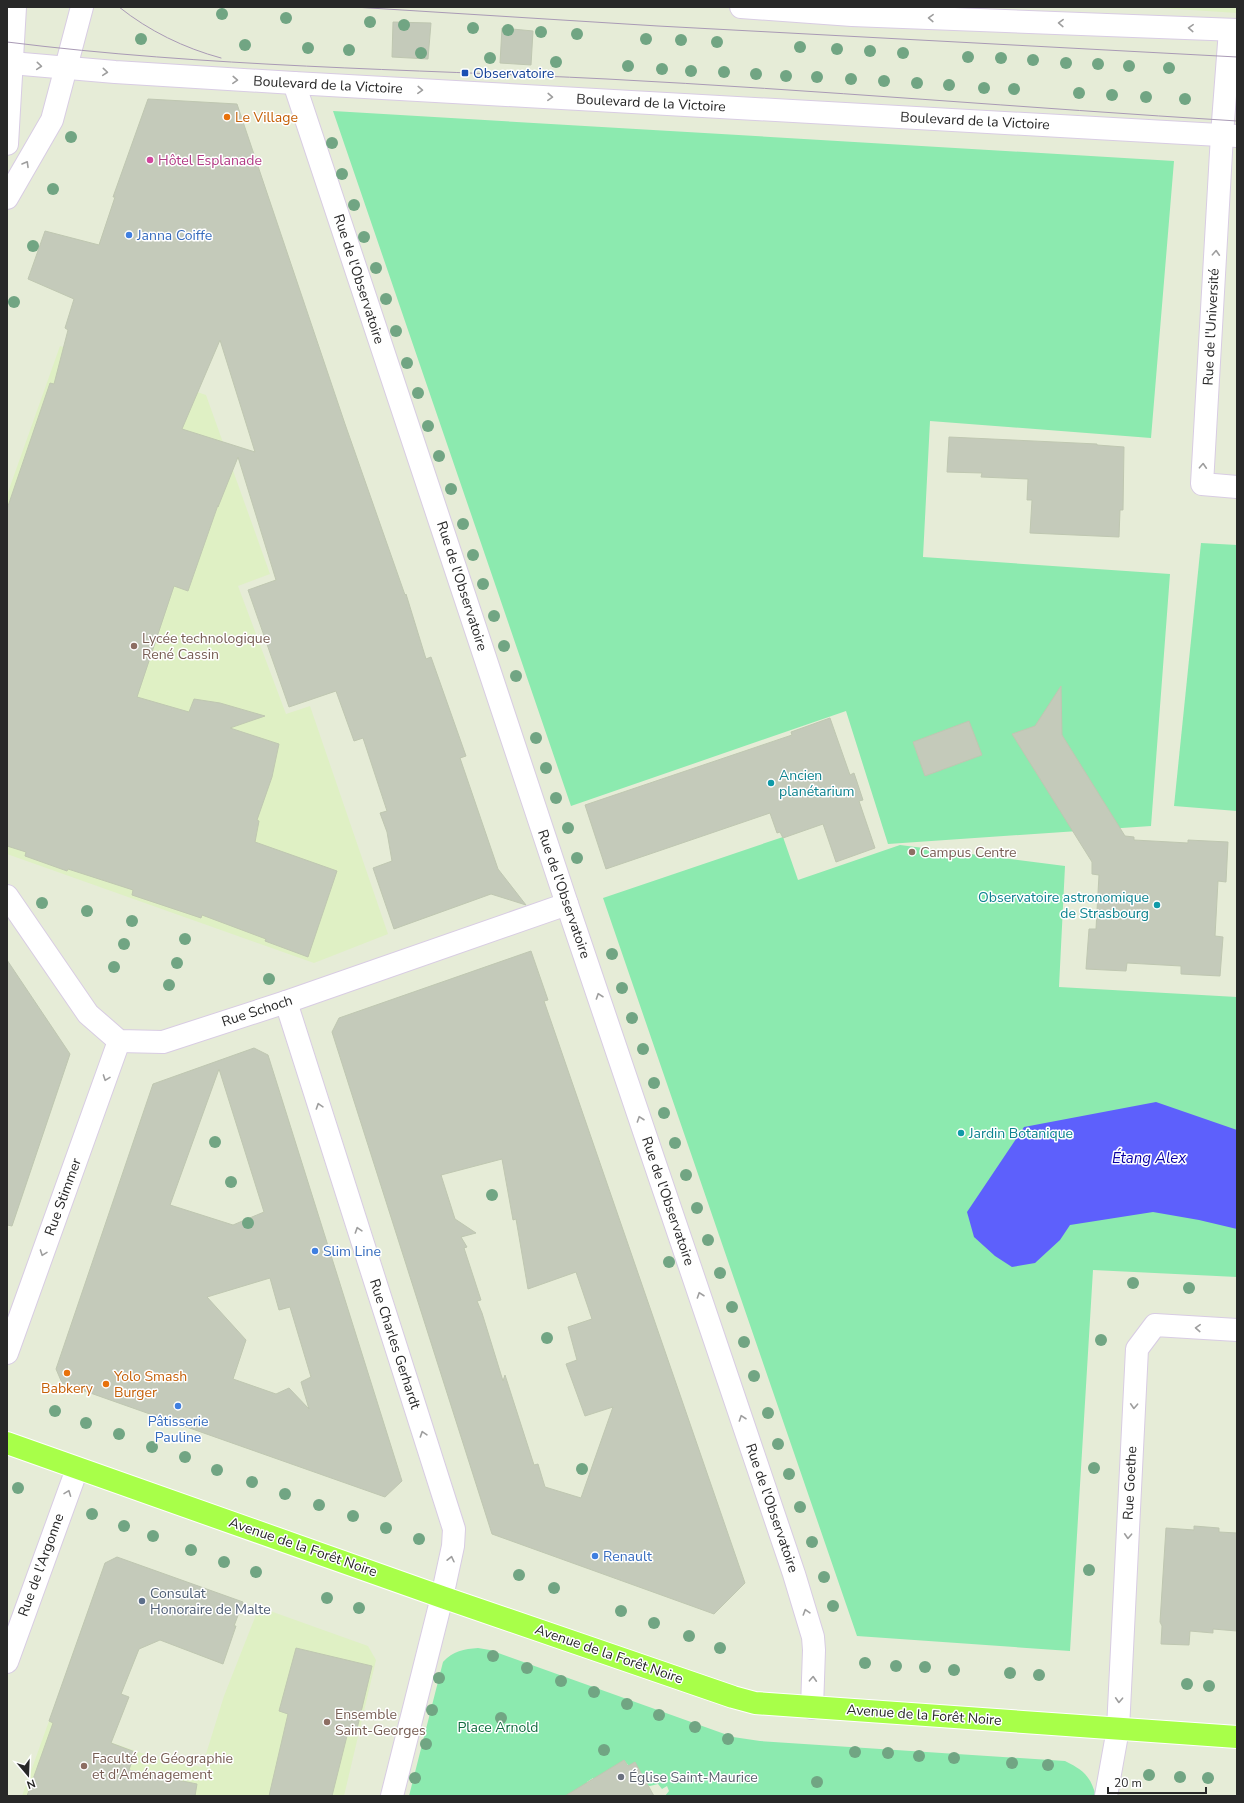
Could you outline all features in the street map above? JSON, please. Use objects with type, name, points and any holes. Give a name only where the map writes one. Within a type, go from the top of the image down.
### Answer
[{"type":"main road","name":"Avenue de la Forêt Noire","points":[[7,1443],[442,1597],[733,1697],[755,1703],[1237,1737]]},
{"type":"street","points":[[7,144],[9,63],[15,7]]},
{"type":"street","points":[[7,198],[52,120],[82,7]]},
{"type":"street","points":[[741,7],[852,15],[1233,30],[1230,135]]},
{"type":"street","name":"Boulevard de la Victoire","points":[[9,63],[294,83],[1230,135]]},
{"type":"street","name":"Rue de l'Observatoire","points":[[294,83],[567,904],[797,1581],[813,1637],[812,1708]]},
{"type":"street","name":"Rue de l'Université","points":[[1230,135],[1202,484],[1237,487]]},
{"type":"street","points":[[7,896],[88,1014],[119,1041]]},
{"type":"street","name":"Rue Schoch","points":[[119,1041],[163,1042],[286,1002],[567,904]]},
{"type":"street","name":"Rue Charles Gerhardt","points":[[286,1002],[454,1529],[453,1546],[442,1597],[392,1796]]},
{"type":"street","name":"Rue Stimmer","points":[[7,1353],[119,1041]]},
{"type":"street","name":"Rue Goethe","points":[[1118,1728],[1137,1349],[1155,1325],[1237,1330]]},
{"type":"street","name":"Rue de l'Argonne","points":[[7,1662],[77,1469]]},
{"type":"street","points":[[1106,1796],[1118,1728]]},
{"type":"shaded area","points":[[1145,7],[1237,7],[1237,13]]},
{"type":"shaded area","name":"Lycée technologique René Cassin","points":[[60,346],[206,395],[270,574],[238,586],[286,714],[310,706],[388,934],[314,963],[7,854],[7,495]]},
{"type":"shaded area","points":[[259,1607],[368,1646],[376,1660],[344,1796],[22,1796],[49,1721],[159,1759],[202,1767],[224,1696]]},
{"type":"green space","points":[[333,111],[1174,161],[1151,438],[930,421],[923,557],[1170,574],[1151,826],[888,844],[846,711],[571,806]]},
{"type":"green space","points":[[1201,543],[1237,545],[1237,811],[1174,806]]},
{"type":"green space","name":"Jardin Botanique","points":[[783,837],[798,880],[900,845],[1065,866],[1059,987],[1237,997],[1237,1277],[1093,1270],[1070,1651],[857,1636],[603,898]]},
{"type":"green space","name":"Place Arnold","points":[[478,1648],[490,1650],[733,1737],[760,1741],[1065,1761],[1077,1767],[1085,1774],[1094,1789],[1096,1796],[665,1796],[669,1791],[667,1786],[662,1789],[658,1784],[650,1786],[642,1784],[635,1762],[629,1766],[624,1760],[618,1764],[621,1769],[597,1784],[593,1778],[587,1782],[591,1788],[586,1796],[409,1796],[443,1662],[451,1655],[459,1651]]},
{"type":"water","name":"Étang Alex","points":[[1156,1102],[1237,1130],[1237,1229],[1199,1220],[1153,1212],[1070,1225],[1060,1240],[1035,1263],[1012,1267],[995,1256],[974,1237],[967,1212],[1024,1127]]},
{"type":"building","points":[[393,22],[431,23],[428,59],[392,57]]},
{"type":"building","points":[[502,28],[533,31],[531,65],[500,63]]},
{"type":"building","points":[[148,99],[237,104],[345,424],[405,595],[406,594],[426,659],[431,657],[466,756],[460,758],[498,869],[526,905],[491,894],[394,929],[373,868],[392,861],[387,832],[380,813],[387,811],[363,738],[354,741],[336,691],[289,707],[248,590],[276,580],[238,457],[218,507],[218,505],[188,591],[174,586],[137,697],[189,712],[194,699],[220,703],[265,716],[230,728],[279,744],[272,777],[257,820],[259,821],[255,842],[337,871],[308,957],[265,941],[266,939],[202,915],[201,918],[132,895],[133,890],[68,869],[67,871],[25,856],[26,852],[7,846],[7,509],[50,383],[54,384],[68,330],[65,328],[74,299],[28,279],[45,231],[99,245],[115,197],[113,197]],"holes":[[[220,340],[255,452],[182,429]]]},
{"type":"building","points":[[949,437],[1097,444],[1124,447],[1123,510],[1120,510],[1119,537],[1030,533],[1032,500],[1027,500],[1028,479],[981,477],[982,473],[947,472]]},
{"type":"building","name":"Observatoire astronomique de Strasbourg","points":[[1061,686],[1062,735],[1125,836],[1134,837],[1134,840],[1188,843],[1188,840],[1228,842],[1226,882],[1218,881],[1215,936],[1223,937],[1220,976],[1181,974],[1181,966],[1127,963],[1126,971],[1086,969],[1089,929],[1096,929],[1099,875],[1092,874],[1092,862],[1012,734],[1035,726]]},
{"type":"building","name":"Ancien planétarium","points":[[830,718],[850,775],[854,773],[863,800],[859,801],[875,848],[836,862],[823,824],[783,838],[780,832],[777,833],[770,813],[606,869],[585,805],[792,735],[791,732]]},
{"type":"building","points":[[969,721],[982,755],[925,776],[913,742]]},
{"type":"building","points":[[531,951],[548,1000],[544,1001],[745,1583],[714,1614],[492,1534],[332,1032],[339,1018]],"holes":[[[502,1159],[513,1220],[516,1219],[528,1289],[576,1272],[592,1319],[568,1327],[577,1360],[566,1364],[585,1416],[613,1407],[581,1498],[545,1487],[538,1464],[534,1465],[505,1375],[503,1381],[477,1301],[481,1300],[464,1248],[467,1247],[461,1237],[476,1233],[455,1219],[441,1175]]]},
{"type":"building","points":[[7,960],[70,1054],[12,1226],[7,1225]]},
{"type":"building","points":[[254,1048],[268,1055],[402,1481],[385,1497],[62,1383],[56,1369],[153,1084]],"holes":[[[219,1069],[264,1212],[233,1225],[170,1205]],[[270,1278],[279,1310],[290,1307],[311,1377],[301,1382],[309,1409],[289,1388],[276,1394],[233,1379],[246,1340],[207,1297]]]},
{"type":"building","points":[[1194,1526],[1219,1528],[1219,1532],[1237,1533],[1237,1631],[1213,1629],[1213,1633],[1190,1631],[1189,1645],[1161,1644],[1162,1626],[1160,1622],[1166,1528],[1194,1530]]},
{"type":"building","points":[[117,1557],[243,1602],[223,1664],[160,1640],[139,1649],[121,1694],[129,1697],[111,1743],[135,1752],[129,1770],[197,1784],[195,1796],[27,1796],[53,1723],[49,1721],[105,1563]]},
{"type":"building","name":"Ensemble Saint-Georges","points":[[296,1648],[372,1666],[357,1729],[349,1728],[332,1796],[269,1796],[288,1714],[279,1711]]},
{"type":"building","name":"Église Saint-Maurice","points":[[624,1760],[628,1766],[635,1762],[654,1796],[565,1796]]},
{"type":"tram line","points":[[119,7],[142,24],[167,38],[221,58]]},
{"type":"tram line","points":[[354,7],[658,26],[1237,57]]},
{"type":"tram line","points":[[7,42],[157,57],[232,62],[686,83],[1237,121]]},
{"type":"place","name":"Observatoire","points":[[465,73]]},
{"type":"place","name":"Le Village","points":[[227,117]]},
{"type":"place","name":"Hôtel Esplanade","points":[[150,160]]},
{"type":"place","name":"Janna Coiffe","points":[[129,235]]},
{"type":"place","name":"Lycée technologique René Cassin","points":[[134,646]]},
{"type":"place","name":"Ancien planétarium","points":[[771,783]]},
{"type":"place","name":"Campus Centre","points":[[912,852]]},
{"type":"place","name":"Observatoire astronomique de Strasbourg","points":[[1157,905]]},
{"type":"place","name":"Jardin Botanique","points":[[961,1133]]},
{"type":"place","name":"Slim Line","points":[[315,1251]]},
{"type":"place","name":"Babkery","points":[[67,1373]]},
{"type":"place","name":"Yolo Smash Burger","points":[[106,1384]]},
{"type":"place","name":"Pâtisserie Pauline","points":[[178,1406]]},
{"type":"place","name":"Renault","points":[[595,1556]]},
{"type":"place","name":"Consulat Honoraire de Malte","points":[[142,1601]]},
{"type":"place","name":"Ensemble Saint-Georges","points":[[327,1722]]},
{"type":"place","name":"Faculté de Géographie et d'Aménagement","points":[[84,1766]]},
{"type":"place","name":"Église Saint-Maurice","points":[[621,1777]]}]
